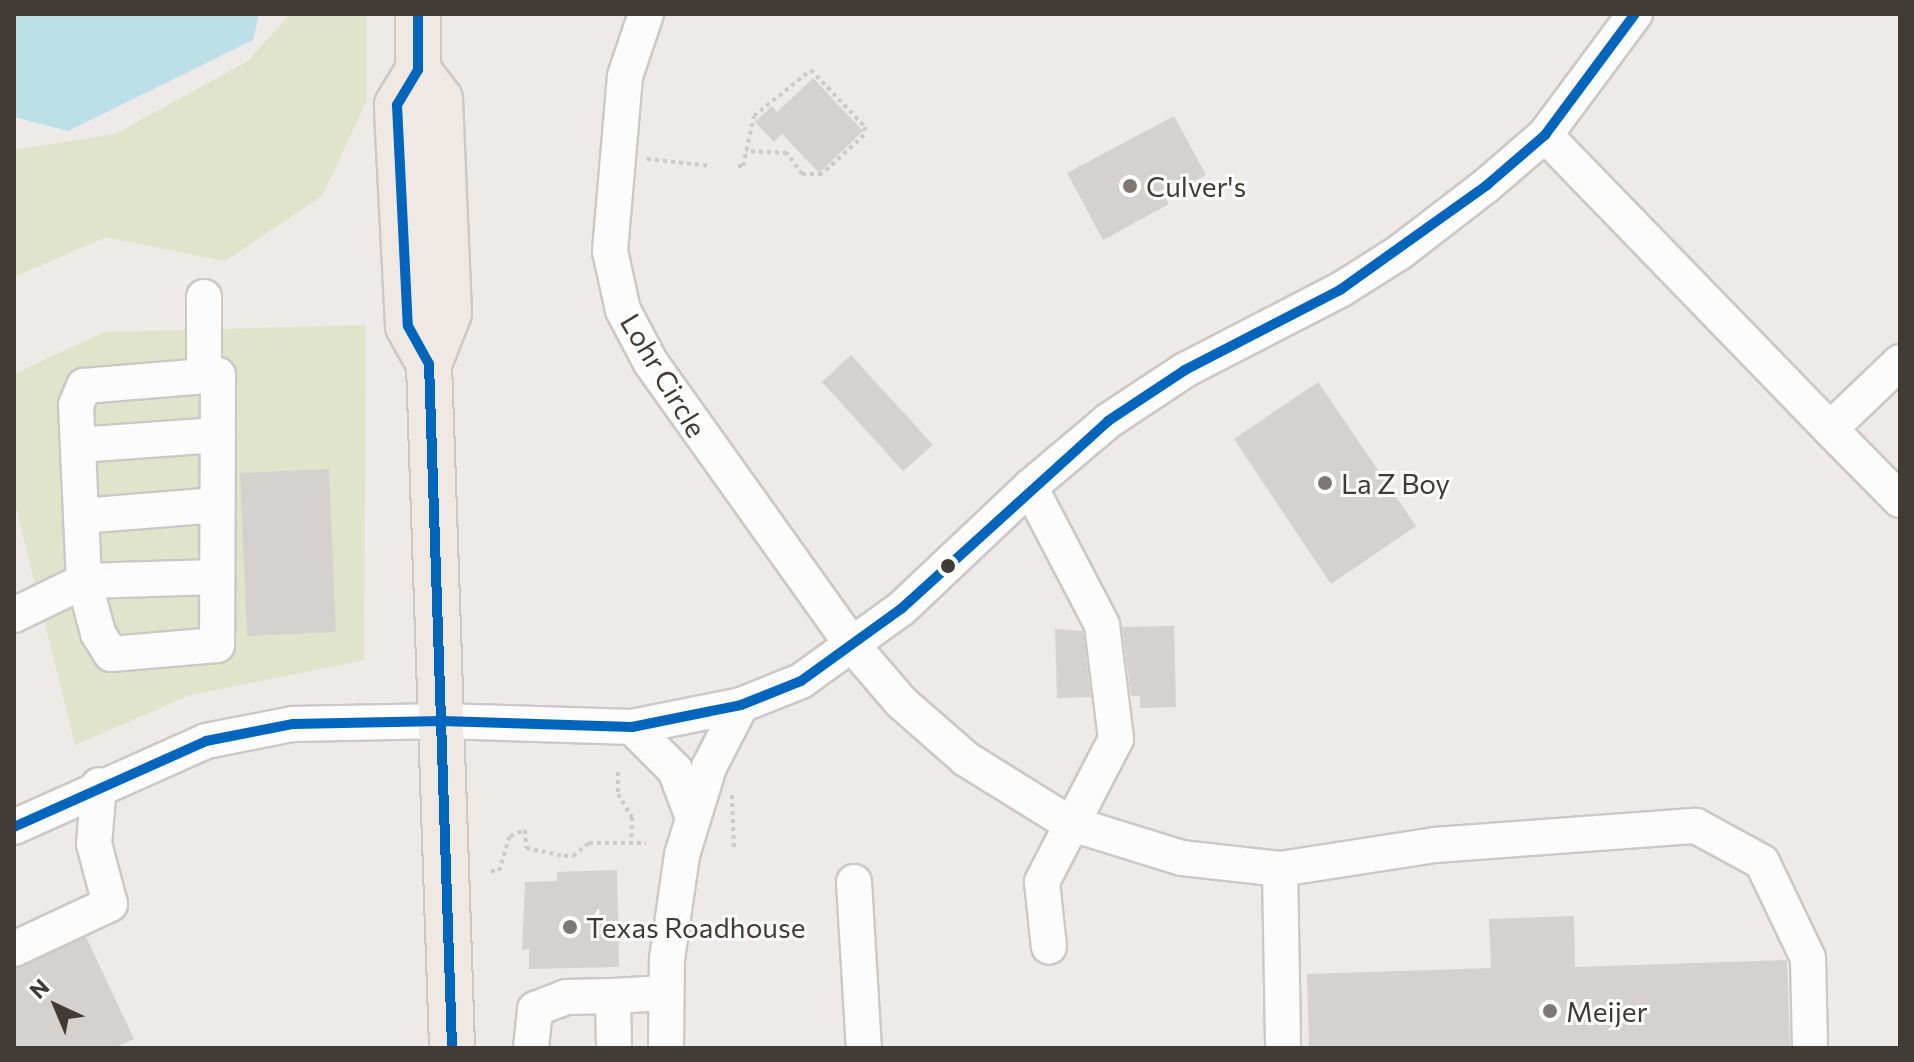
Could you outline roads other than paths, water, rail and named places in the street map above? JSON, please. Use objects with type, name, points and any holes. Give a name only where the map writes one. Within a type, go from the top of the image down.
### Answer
[{"type":"main road","points":[[418,14],[418,70],[440,99],[449,313],[429,364],[452,1048]]},
{"type":"street","name":"Lohr Circle","points":[[646,14],[625,76],[616,149],[610,251],[623,310],[695,432],[853,646],[901,702],[966,759],[1069,823],[1182,858],[1280,869],[1435,845],[1696,826],[1762,862],[1808,958],[1810,1048]]},
{"type":"street","points":[[14,827],[99,785],[206,741],[293,724],[442,721],[632,727],[741,705],[801,681],[901,609],[1030,487],[1108,421],[1185,370],[1340,290],[1400,252],[1545,135],[1635,14]]},
{"type":"street","points":[[1545,135],[1900,500]]},
{"type":"street","points":[[204,297],[204,376]]},
{"type":"street","points":[[1830,429],[1900,362]]},
{"type":"street","points":[[218,375],[217,645],[111,654],[98,633],[84,581],[76,405],[84,386],[204,376],[218,375]]},
{"type":"street","points":[[78,445],[218,435]]},
{"type":"street","points":[[1030,487],[1102,625],[1116,739],[1069,823],[1042,882],[1049,947]]},
{"type":"street","points":[[81,516],[218,505]]},
{"type":"street","points":[[14,615],[84,581],[217,577]]},
{"type":"street","points":[[666,1048],[665,993],[670,922],[692,815],[720,739],[741,705]]},
{"type":"street","points":[[632,727],[675,770],[692,815]]},
{"type":"street","points":[[14,949],[110,904],[94,844],[99,785]]},
{"type":"street","points":[[1280,869],[1283,1048]]},
{"type":"street","points":[[854,882],[864,1048]]},
{"type":"street","points":[[531,1048],[535,1009],[566,997],[665,993]]},
{"type":"street","points":[[613,996],[614,1048]]},
{"type":"water","points":[[14,14],[259,14],[253,40],[68,131],[14,117]]},
{"type":"place","name":"Culver's","points":[[1130,186]]},
{"type":"place","name":"La Z Boy","points":[[1325,483]]},
{"type":"place","name":"Texas Roadhouse","points":[[570,927]]},
{"type":"place","name":"Meijer","points":[[1550,1011]]}]
